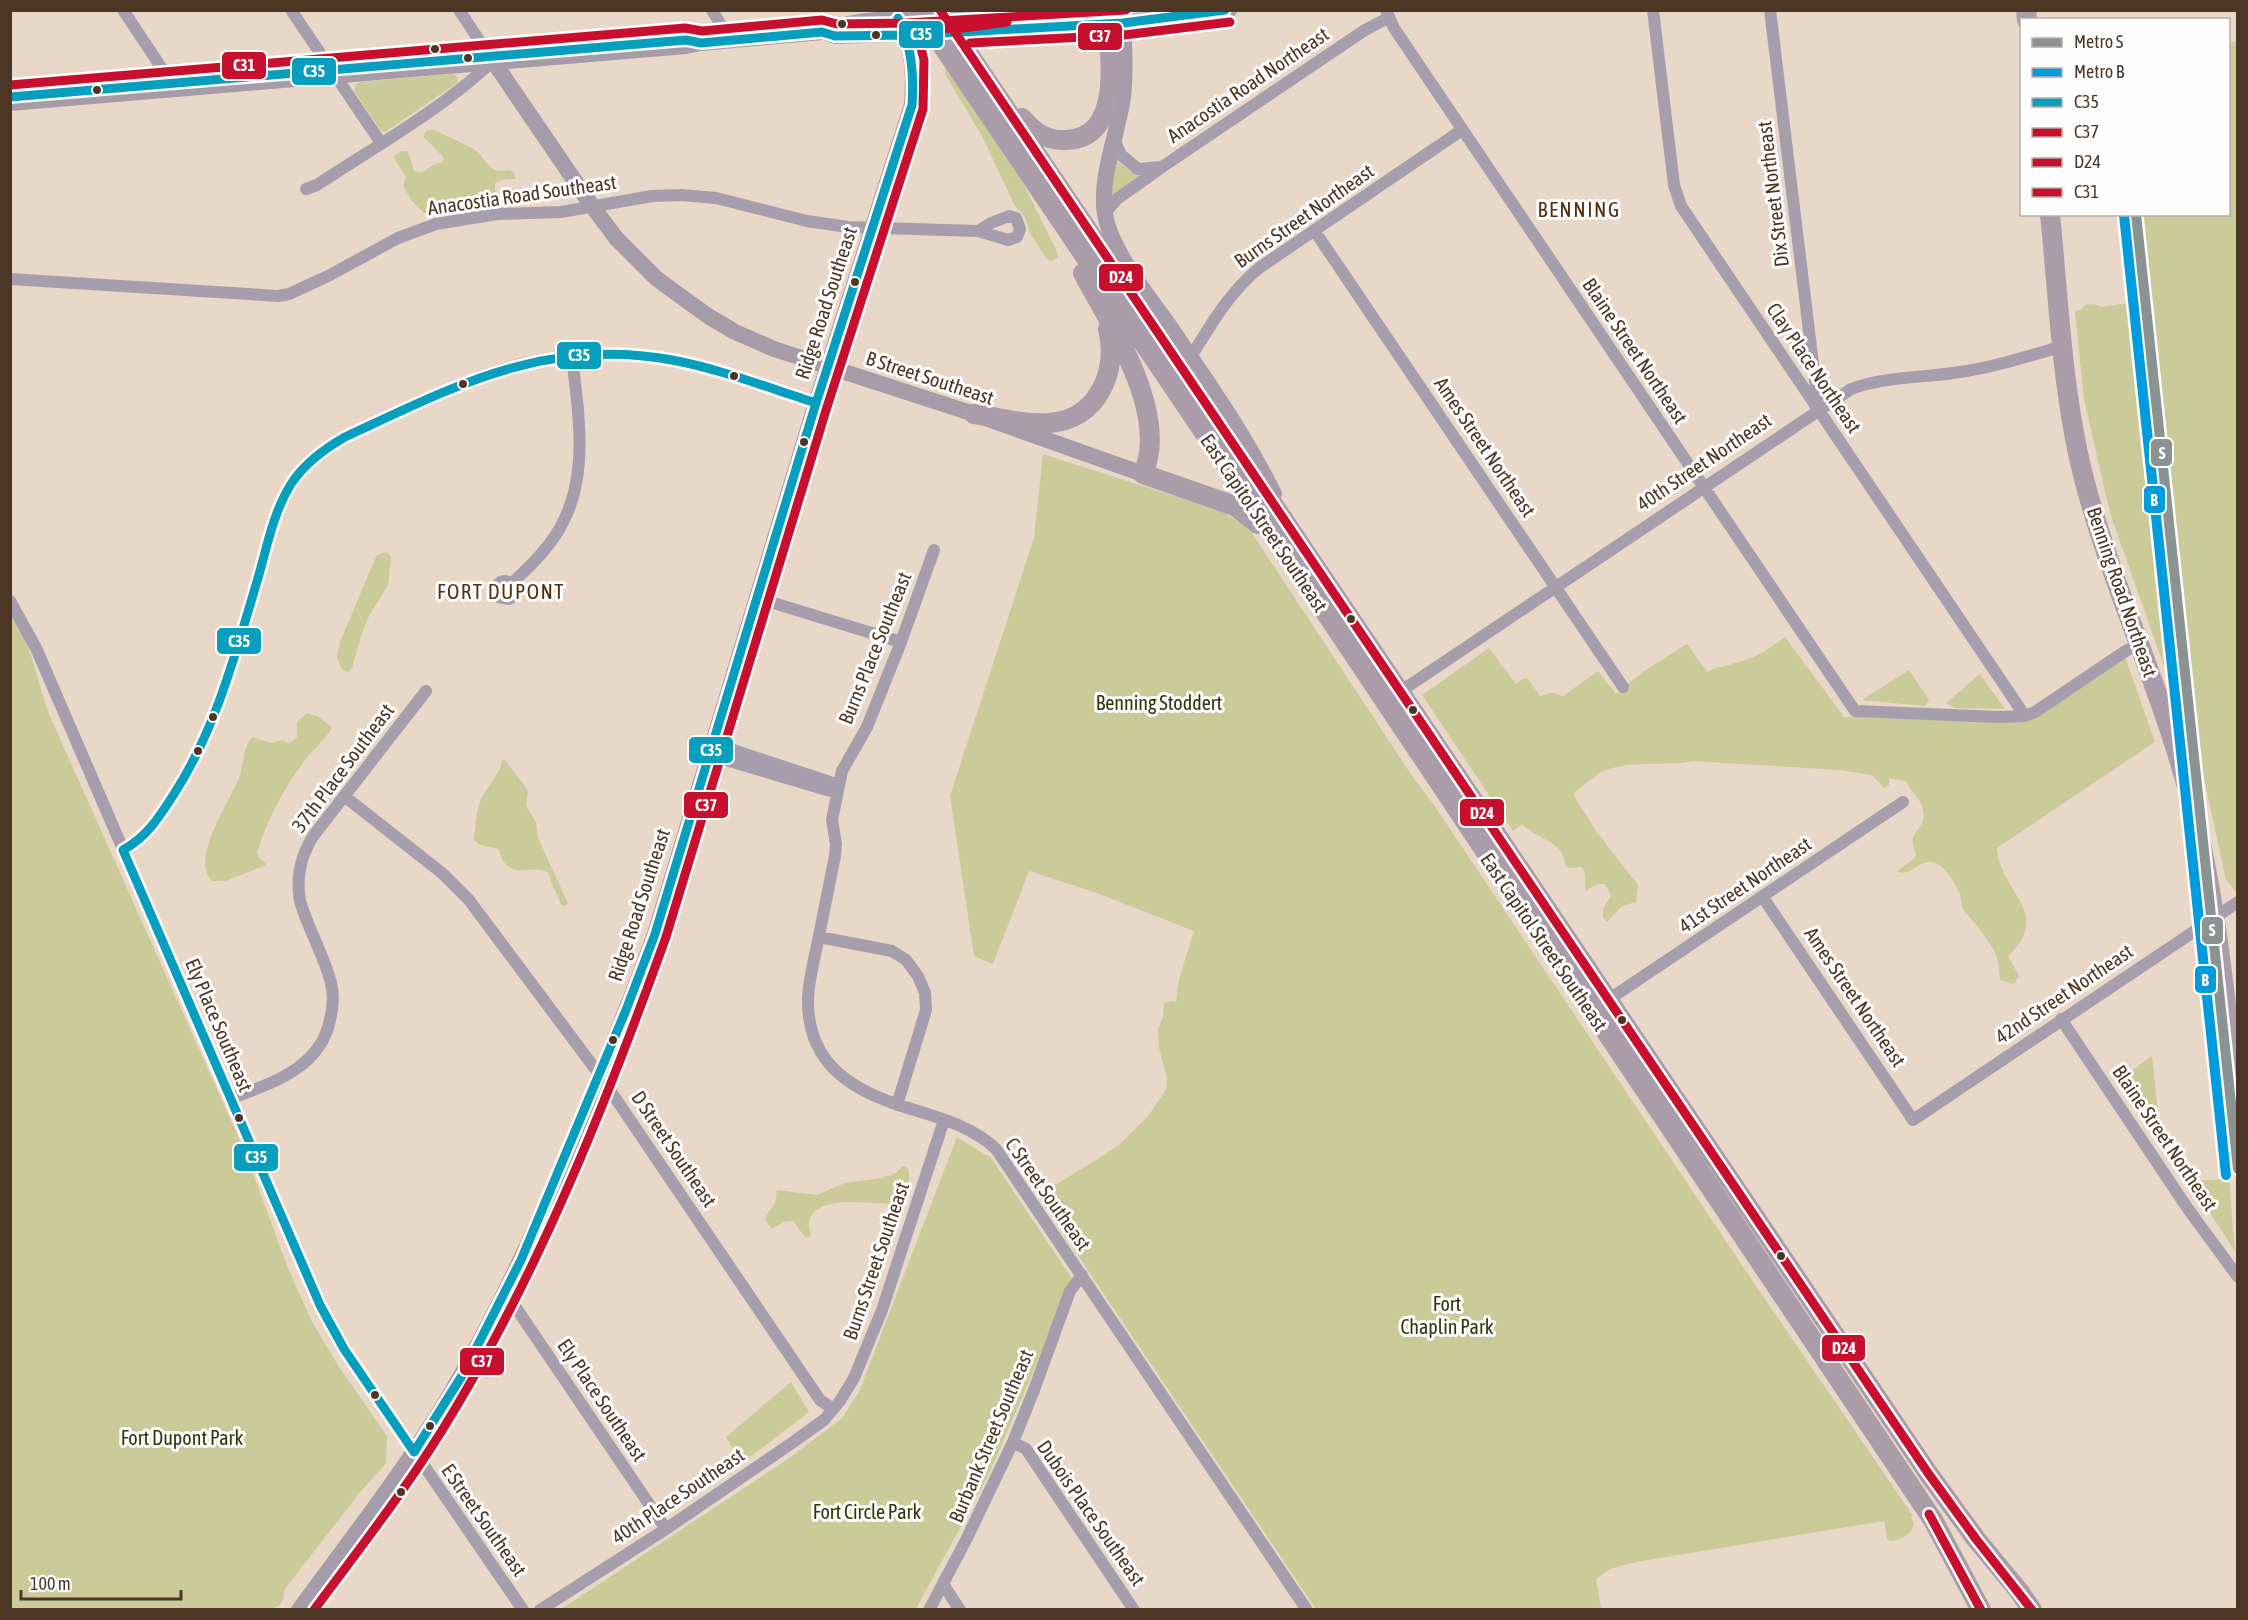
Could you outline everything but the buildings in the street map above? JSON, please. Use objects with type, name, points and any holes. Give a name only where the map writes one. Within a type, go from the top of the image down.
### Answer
[{"type":"main road","points":[[822,32],[835,36],[930,33],[958,17],[1005,10]]},
{"type":"main road","points":[[10,103],[332,72],[686,46],[701,42],[822,32],[833,27],[897,14],[958,17],[1114,17],[1229,10]]},
{"type":"main road","name":"Ridge Road Southeast","points":[[299,1610],[414,1452],[463,1374],[506,1293],[536,1227],[655,934],[827,367],[912,105],[914,80],[907,35],[897,14]]},
{"type":"main road","name":"East Capitol Street Southeast","points":[[919,14],[1290,545],[1933,1520],[1981,1610]]},
{"type":"main road","points":[[958,17],[968,52],[1290,545],[1401,691],[1928,1473],[2032,1610]]},
{"type":"main road","points":[[968,52],[997,91],[1038,134],[1058,140],[1074,139],[1093,129],[1105,111],[1112,74],[1114,17]]},
{"type":"main road","points":[[1114,17],[1124,83],[1104,195],[1105,213],[1115,244],[1254,453],[1290,545]]},
{"type":"main road","name":"B Street Southeast","points":[[492,59],[592,206],[635,259],[692,306],[741,334],[774,349],[974,414],[1143,474]]},
{"type":"main road","points":[[10,97],[171,86]]},
{"type":"main road","points":[[1030,176],[1133,367],[1144,399],[1149,444],[1148,459],[1143,474],[1235,506],[1290,545]]},
{"type":"main road","name":"Benning Road Northeast","points":[[2050,216],[2071,416],[2099,531],[2190,795],[2215,917],[2238,1107]]},
{"type":"main road","points":[[974,414],[1047,423],[1069,418],[1088,406],[1104,387],[1111,360],[1110,333],[1099,304]]},
{"type":"street","points":[[123,10],[171,86]]},
{"type":"street","points":[[291,10],[381,143]]},
{"type":"street","name":"B Street Southeast","points":[[459,10],[492,59]]},
{"type":"street","points":[[712,10],[730,40]]},
{"type":"street","name":"Clay Place Northeast","points":[[1653,10],[1674,185],[1678,201],[2025,716]]},
{"type":"street","name":"Dix Street Northeast","points":[[1770,10],[1818,409]]},
{"type":"street","name":"Blaine Street Northeast","points":[[1387,14],[1462,130],[1855,711],[2025,716]]},
{"type":"street","name":"Anacostia Road Northeast","points":[[1105,213],[1117,199],[1162,167],[1387,14]]},
{"type":"street","points":[[306,189],[317,185],[469,83],[492,59]]},
{"type":"street","name":"Burns Street Northeast","points":[[1191,357],[1225,302],[1259,268],[1462,130]]},
{"type":"street","name":"Anacostia Road Northeast","points":[[1114,139],[1121,155],[1137,169],[1162,167]]},
{"type":"street","name":"Anacostia Road Southeast","points":[[10,279],[278,296],[289,294],[328,276],[398,238],[436,224],[497,214],[538,214],[652,196],[706,196],[744,203],[807,221],[872,229],[978,231]]},
{"type":"street","name":"Ames Street Northeast","points":[[1314,230],[1623,687]]},
{"type":"street","name":"40th Street Northeast","points":[[1401,691],[1851,389],[1865,384],[1965,371],[2063,346]]},
{"type":"street","points":[[123,850],[140,840],[160,815],[183,780],[200,747],[225,685],[279,510],[287,491],[304,468],[320,453],[345,437],[478,378],[525,363],[572,356],[610,354],[672,360],[816,403]]},
{"type":"street","points":[[512,583],[551,543],[568,513],[575,491],[581,455],[572,356]]},
{"type":"street","name":"Burns Place Southeast","points":[[838,789],[842,771],[867,726],[901,642],[934,550]]},
{"type":"street","points":[[757,598],[901,642]]},
{"type":"street","name":"Ely Place Southeast","points":[[10,601],[34,643],[327,1320],[414,1452]]},
{"type":"street","points":[[2025,716],[2035,712],[2127,650],[2140,645]]},
{"type":"street","name":"37th Place Southeast","points":[[230,1099],[286,1076],[299,1068],[314,1054],[327,1032],[333,1008],[331,983],[302,908],[298,878],[301,862],[310,841],[426,691]]},
{"type":"street","points":[[710,749],[838,789]]},
{"type":"street","name":"C Street Southeast","points":[[838,789],[832,820],[836,850],[808,1001],[811,1024],[818,1046],[833,1068],[863,1092],[944,1120],[982,1137],[996,1149],[1307,1610]]},
{"type":"street","name":"D Street Southeast","points":[[344,796],[459,888],[492,929],[599,1074],[820,1400],[833,1409]]},
{"type":"street","name":"41st Street Northeast","points":[[1608,1000],[1903,802]]},
{"type":"street","name":"Ames Street Northeast","points":[[1762,896],[1913,1120]]},
{"type":"street","name":"42nd Street Northeast","points":[[1913,1120],[2238,902]]},
{"type":"street","points":[[819,937],[892,951],[906,960],[918,976],[925,993],[926,1010],[897,1105]]},
{"type":"street","name":"Blaine Street Northeast","points":[[2061,1019],[2188,1209],[2238,1276]]},
{"type":"street","name":"Burns Street Southeast","points":[[833,1409],[854,1378],[882,1310],[944,1120]]},
{"type":"street","name":"Burbank Street Southeast","points":[[929,1610],[1013,1442],[1070,1291],[1082,1275]]},
{"type":"street","name":"Ely Place Southeast","points":[[506,1293],[666,1529]]},
{"type":"street","name":"40th Place Southeast","points":[[540,1610],[666,1529],[815,1426],[833,1409]]},
{"type":"street","name":"Dubois Place Southeast","points":[[1013,1442],[1026,1449],[1134,1610]]},
{"type":"street","name":"E Street Southeast","points":[[414,1452],[523,1610]]},
{"type":"street","points":[[943,1584],[960,1610]]},
{"type":"green space","points":[[2230,41],[2238,42],[2238,890],[2235,891],[2226,880],[2205,783],[2110,513],[2084,399],[2075,311],[2081,310],[2085,305],[2094,304],[2101,307],[2140,301],[2132,216],[2230,216]]},
{"type":"green space","points":[[947,67],[1024,185],[1058,258],[1051,261],[1046,258],[1030,233],[1025,217],[1015,206],[982,136],[945,74]]},
{"type":"green space","points":[[454,74],[458,78],[457,83],[385,132],[381,131],[354,91],[359,82]]},
{"type":"green space","points":[[434,130],[472,148],[491,168],[502,171],[510,170],[514,173],[516,179],[504,179],[495,183],[495,193],[498,198],[513,204],[424,213],[411,200],[403,186],[406,176],[394,156],[401,151],[408,151],[414,171],[421,173],[443,162],[444,158],[424,137],[425,132]]},
{"type":"green space","points":[[1116,160],[1130,171],[1145,174],[1113,195],[1111,193]]},
{"type":"green space","name":"Fort Chaplin Park","points":[[1043,454],[1224,512],[1250,530],[1412,776],[1434,805],[1913,1516],[1911,1517],[1913,1528],[1908,1534],[1890,1541],[1887,1538],[1884,1521],[1636,1562],[1610,1569],[1596,1579],[1601,1609],[1316,1609],[1038,1196],[1118,1146],[1148,1116],[1166,1090],[1167,1078],[1159,1048],[1158,1029],[1163,1017],[1164,1003],[1176,1002],[1179,979],[1194,931],[1094,892],[1029,871],[993,964],[974,956],[950,796],[1034,538]]},
{"type":"green space","points":[[386,552],[391,557],[388,585],[369,616],[352,668],[348,672],[342,670],[337,657],[340,642],[377,555]]},
{"type":"green space","name":"Fort Dupont Park","points":[[11,617],[26,639],[48,712],[246,1154],[286,1263],[311,1320],[339,1367],[387,1436],[386,1463],[361,1491],[284,1590],[284,1597],[280,1605],[269,1610],[11,1609]]},
{"type":"green space","points":[[1785,637],[1844,717],[2003,722],[2032,719],[2125,657],[2155,742],[1997,848],[2006,878],[2026,914],[2026,927],[2021,940],[2008,956],[2019,976],[2014,984],[2000,980],[1998,961],[1993,948],[1963,909],[1958,890],[1943,868],[1933,862],[1928,862],[1906,872],[1896,872],[1915,858],[1913,840],[1923,817],[1920,802],[1906,781],[1889,778],[1889,785],[1884,788],[1872,775],[1839,770],[1693,761],[1635,764],[1602,772],[1575,792],[1574,796],[1596,831],[1638,885],[1636,902],[1622,906],[1607,922],[1603,918],[1603,909],[1611,896],[1605,884],[1598,884],[1586,890],[1585,876],[1581,867],[1569,868],[1565,865],[1564,857],[1555,845],[1522,824],[1513,831],[1422,695],[1489,648],[1516,684],[1523,678],[1528,679],[1540,696],[1552,693],[1563,696],[1598,671],[1616,694],[1641,673],[1687,644],[1707,672],[1753,657]]},
{"type":"green space","points":[[1909,670],[1929,700],[1925,706],[1862,700]]},
{"type":"green space","points":[[1980,674],[2005,709],[1955,708],[1946,703]]},
{"type":"green space","points":[[307,713],[317,716],[332,727],[297,771],[271,816],[257,853],[266,865],[225,881],[212,881],[206,872],[205,860],[208,847],[219,818],[237,783],[247,745],[253,737],[271,743],[282,740],[288,743],[293,741],[297,737],[297,722]]},
{"type":"green space","points":[[502,760],[505,760],[525,786],[528,793],[526,806],[536,822],[538,838],[568,903],[565,906],[561,905],[549,873],[538,869],[520,870],[509,867],[502,859],[498,849],[480,845],[474,840],[481,799],[500,769]]},
{"type":"green space","points":[[2152,1056],[2161,1141],[2119,1080]]},
{"type":"green space","name":"Fort Circle Park","points":[[957,1137],[991,1158],[1073,1280],[987,1478],[916,1609],[560,1610],[788,1459],[842,1418],[859,1392]]},
{"type":"green space","points":[[903,1166],[908,1168],[909,1182],[900,1204],[849,1202],[823,1206],[814,1212],[809,1223],[811,1236],[806,1238],[793,1221],[783,1222],[772,1229],[765,1220],[775,1203],[777,1190],[817,1195],[845,1183],[882,1178],[896,1173]]},
{"type":"green space","points":[[2229,1179],[2235,1251],[2189,1181]]},
{"type":"green space","points":[[791,1382],[809,1412],[741,1464],[726,1437]]},
{"type":"metro line","name":"B","points":[[2124,216],[2226,1175]]},
{"type":"metro line","name":"S","points":[[2136,216],[2238,1169]]},
{"type":"transit line","name":"D24","points":[[940,10],[1928,1473],[2032,1610]]},
{"type":"transit line","name":"C31","points":[[10,85],[685,28],[702,31],[822,20],[837,24],[907,23],[1126,10]]},
{"type":"transit line","name":"C35","points":[[10,97],[686,40],[701,43],[822,32],[835,36],[907,35],[1123,23],[1225,10]]},
{"type":"transit line","name":"C35","points":[[414,1452],[463,1374],[521,1260],[626,1010],[655,934],[816,403],[912,105],[911,61],[898,18]]},
{"type":"transit line","name":"C37","points":[[314,1610],[423,1461],[487,1353],[545,1238],[621,1058],[666,937],[827,407],[923,109],[924,60],[916,29],[963,28],[1007,22]]},
{"type":"transit line","name":"C37","points":[[970,43],[1124,35],[1230,22]]},
{"type":"transit line","name":"C35","points":[[123,850],[139,839],[158,818],[189,769],[202,743],[224,689],[271,530],[285,495],[302,470],[337,442],[463,384],[542,361],[583,355],[626,355],[672,360],[726,374],[816,403]]},
{"type":"transit line","name":"C35","points":[[123,850],[320,1305],[344,1349],[414,1452]]},
{"type":"transit line","name":"D24","points":[[1929,1514],[1981,1610]]},
{"type":"district","name":"BENNING","points":[[1579,210]]},
{"type":"district","name":"FORT DUPONT","points":[[501,592]]},
{"type":"park label","name":"Benning Stoddert","points":[[1159,703]]}]
